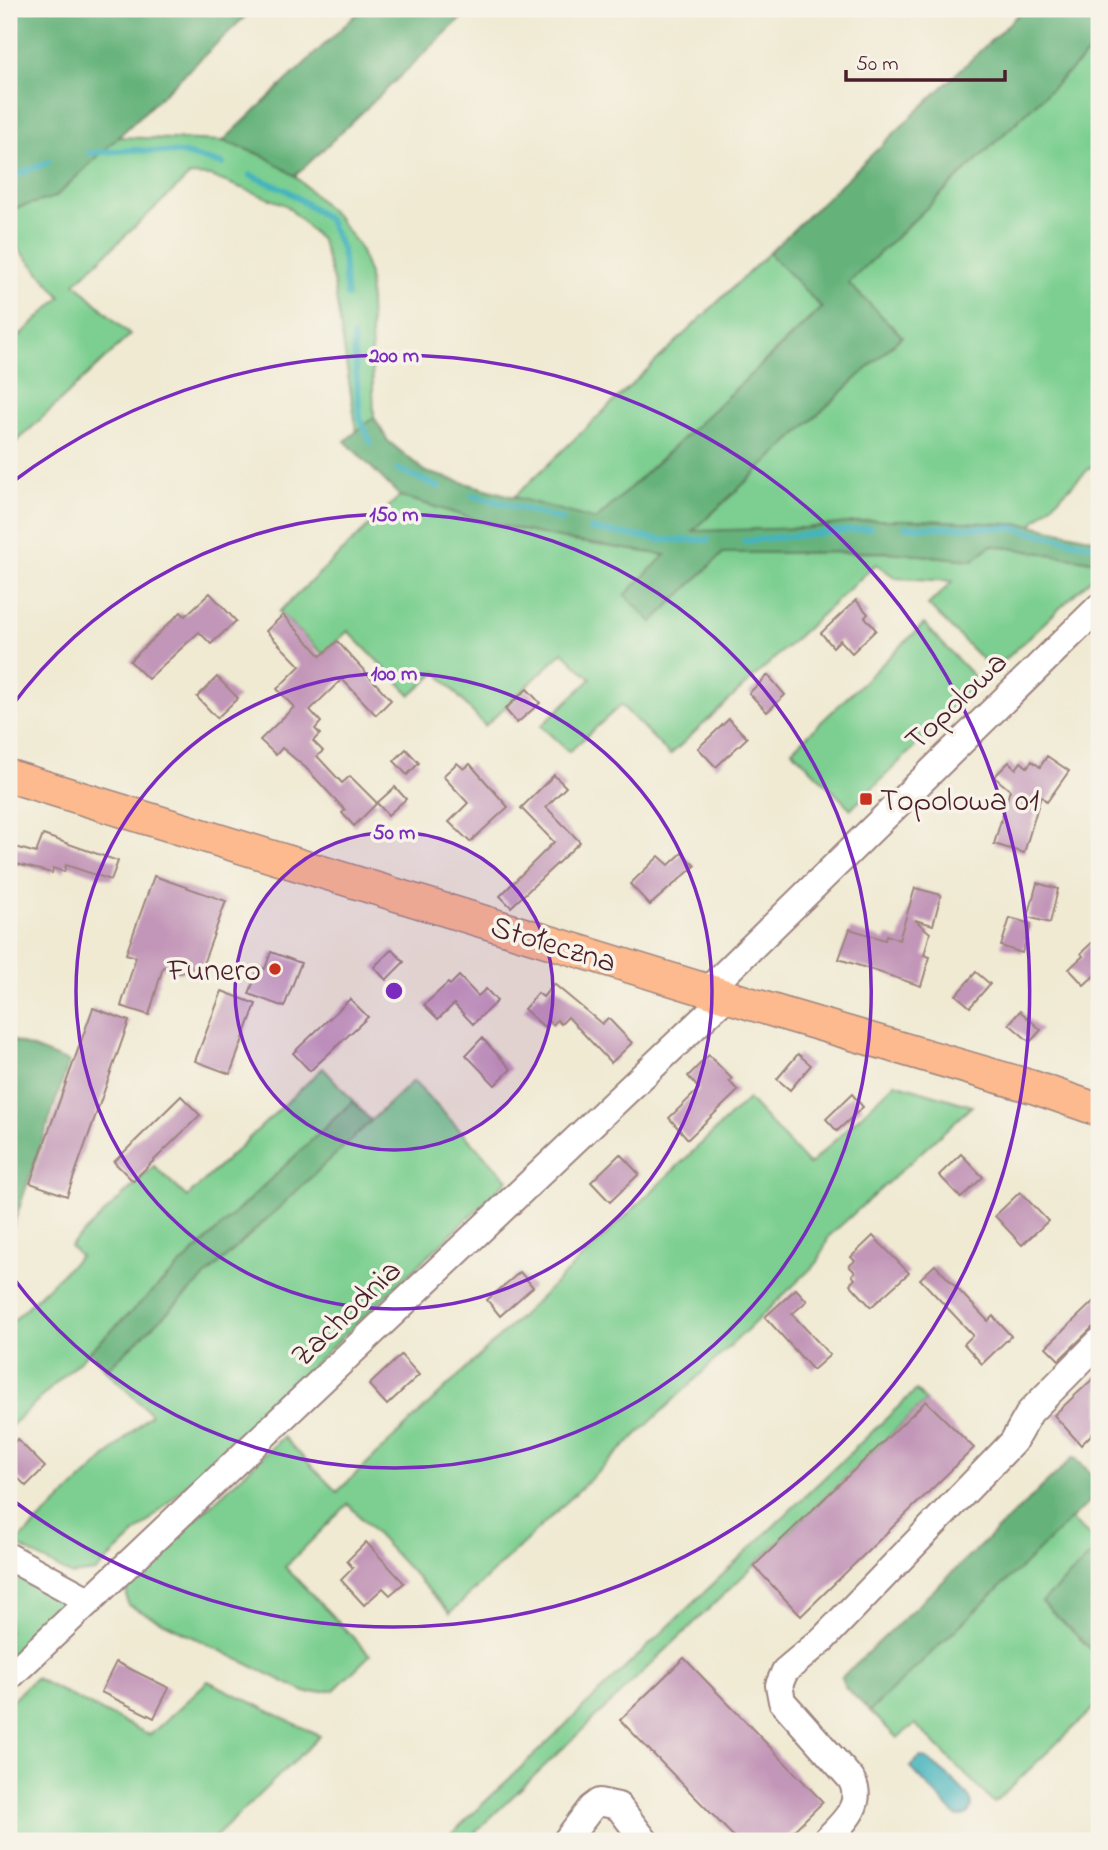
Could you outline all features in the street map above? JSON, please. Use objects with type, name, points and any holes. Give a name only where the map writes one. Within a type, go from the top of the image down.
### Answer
[{"type":"main road","name":"Stołeczna","points":[[9,776],[1033,1087],[1099,1110]]},
{"type":"street","name":"Topolowa","points":[[718,993],[1099,607]]},
{"type":"street","name":"Zachodnia","points":[[9,1677],[718,993]]},
{"type":"street","points":[[825,1841],[847,1819],[856,1802],[857,1788],[782,1700],[779,1685],[785,1671],[823,1639],[1013,1443],[1030,1412],[1099,1342]]},
{"type":"street","points":[[9,1557],[90,1601]]},
{"type":"street","points":[[566,1841],[591,1808],[599,1802],[618,1806],[645,1841]]},
{"type":"green space","points":[[9,9],[253,9],[55,197],[9,210]]},
{"type":"green space","points":[[362,9],[471,9],[295,176],[264,156],[223,141]]},
{"type":"green space","points":[[1024,9],[1099,9],[1099,43],[848,283],[902,336],[693,531],[806,528],[872,520],[1031,525],[1099,540],[1099,562],[991,545],[973,560],[887,552],[723,553],[652,622],[625,595],[665,555],[573,541],[484,522],[400,496],[345,441],[374,417],[388,441],[426,472],[596,520],[822,308],[769,253]]},
{"type":"green space","points":[[1099,43],[1099,459],[1031,525],[872,520],[806,528],[692,532],[902,336],[848,283]]},
{"type":"green space","points":[[118,137],[223,141],[264,156],[295,176],[335,215],[359,246],[369,275],[374,417],[357,433],[334,284],[322,241],[286,205],[210,176],[190,175],[75,283],[130,335],[9,449],[9,346],[61,297],[11,240],[9,241],[9,210],[55,197]]},
{"type":"green space","points":[[769,253],[822,307],[596,520],[513,498]]},
{"type":"green space","points":[[400,496],[484,522],[573,541],[666,555],[652,622],[723,553],[887,552],[972,560],[991,545],[1099,562],[1099,571],[1005,660],[983,660],[928,605],[953,581],[896,578],[876,564],[670,755],[621,705],[569,752],[541,726],[591,679],[563,652],[485,726],[437,672],[411,695],[348,631],[323,654],[279,612]]},
{"type":"green space","points":[[924,624],[980,683],[851,809],[792,750]]},
{"type":"green space","points":[[12,1040],[69,1062],[9,1238],[9,1051]]},
{"type":"green space","points":[[323,1068],[353,1101],[9,1428],[9,1325],[80,1256],[70,1246],[154,1166],[187,1197]]},
{"type":"green space","points":[[413,1081],[508,1180],[95,1572],[71,1575],[15,1544],[151,1414],[106,1370]]},
{"type":"green space","points":[[895,1083],[972,1106],[829,1236],[818,1262],[450,1613],[348,1504],[285,1567],[370,1655],[334,1690],[307,1693],[128,1605],[126,1585],[283,1437],[337,1492],[748,1099],[809,1165]]},
{"type":"green space","points":[[353,1101],[371,1121],[106,1370],[90,1351]]},
{"type":"green space","points":[[916,1390],[926,1401],[466,1841],[444,1841]]},
{"type":"green space","points":[[1074,1457],[1099,1481],[1099,1493],[870,1711],[845,1687],[841,1678]]},
{"type":"green space","points":[[1070,1519],[1099,1544],[1099,1547],[1043,1602],[1099,1657],[1099,1703],[994,1803],[915,1724],[897,1738],[870,1711]]},
{"type":"green space","points":[[1099,1547],[1099,1657],[1042,1602]]},
{"type":"green space","points":[[9,1566],[58,1594],[62,1601],[61,1609],[9,1658]]},
{"type":"green space","points":[[35,1678],[150,1735],[208,1681],[320,1736],[211,1841],[9,1841],[9,1703]]},
{"type":"water","points":[[920,1757],[927,1759],[966,1794],[972,1805],[966,1815],[957,1817],[910,1767]]},
{"type":"building","points":[[210,593],[236,621],[211,644],[199,632],[148,679],[130,661],[181,612],[185,616]]},
{"type":"building","points":[[856,600],[868,614],[865,617],[876,630],[852,653],[840,640],[833,647],[821,633]]},
{"type":"building","points":[[283,615],[321,656],[337,641],[391,700],[376,715],[342,679],[310,710],[321,722],[315,729],[320,734],[313,741],[323,751],[317,756],[342,783],[350,776],[377,803],[354,826],[342,813],[345,810],[306,768],[282,748],[276,755],[260,740],[294,707],[277,689],[300,666],[266,631]]},
{"type":"building","points":[[768,675],[785,695],[767,712],[749,693]]},
{"type":"building","points":[[217,677],[238,698],[217,718],[197,697]]},
{"type":"building","points":[[527,689],[540,703],[517,723],[505,709]]},
{"type":"building","points":[[729,719],[747,738],[716,767],[698,748]]},
{"type":"building","points":[[406,749],[419,763],[407,775],[394,761]]},
{"type":"building","points":[[1047,756],[1069,771],[1047,802],[1041,796],[1024,853],[994,844],[1010,790],[994,777],[1009,762],[1016,769],[1021,762],[1027,767],[1032,761],[1040,767]]},
{"type":"building","points":[[457,763],[464,769],[470,764],[508,807],[470,842],[449,822],[468,803],[443,776]]},
{"type":"building","points":[[554,775],[566,787],[546,807],[580,842],[511,907],[500,896],[554,842],[521,808]]},
{"type":"building","points":[[395,787],[406,799],[388,815],[377,803]]},
{"type":"building","points":[[43,835],[118,861],[111,880],[66,865],[64,872],[53,868],[52,873],[9,862],[9,845],[36,853]]},
{"type":"building","points":[[682,853],[695,866],[650,905],[630,884],[659,856],[669,865]]},
{"type":"building","points":[[154,876],[226,901],[203,964],[180,973],[163,967],[149,1015],[121,1006],[136,957],[126,954]]},
{"type":"building","points":[[1037,883],[1058,889],[1050,923],[1028,917]]},
{"type":"building","points":[[915,888],[941,895],[933,925],[915,920],[930,933],[924,955],[930,957],[921,986],[839,959],[850,929],[885,940],[887,935],[899,940]]},
{"type":"building","points":[[1010,918],[1031,924],[1022,953],[1001,946]]},
{"type":"building","points":[[1099,936],[1099,978],[1096,974],[1084,985],[1069,969]]},
{"type":"building","points":[[392,949],[404,962],[386,980],[374,967]]},
{"type":"building","points":[[271,952],[301,963],[284,1007],[249,994],[259,967],[265,969]]},
{"type":"building","points":[[976,972],[990,984],[970,1007],[956,995]]},
{"type":"building","points":[[459,976],[478,996],[486,989],[497,1001],[473,1024],[454,1004],[438,1019],[424,1005]]},
{"type":"building","points":[[554,984],[602,1024],[608,1018],[632,1043],[611,1063],[568,1017],[561,1024],[557,1020],[553,1025],[549,1021],[544,1027],[524,1009],[538,993],[543,997]]},
{"type":"building","points":[[222,991],[256,1004],[230,1074],[195,1061]]},
{"type":"building","points":[[350,999],[368,1017],[310,1071],[293,1053]]},
{"type":"building","points":[[93,1008],[129,1021],[67,1196],[30,1183]]},
{"type":"building","points":[[1020,1011],[1041,1030],[1030,1042],[1009,1024]]},
{"type":"building","points":[[482,1038],[511,1069],[495,1085],[466,1055]]},
{"type":"building","points":[[798,1054],[811,1065],[790,1090],[777,1079]]},
{"type":"building","points":[[709,1055],[732,1079],[729,1081],[738,1091],[688,1139],[669,1118],[699,1089],[688,1076]]},
{"type":"building","points":[[852,1094],[863,1107],[837,1131],[826,1119]]},
{"type":"building","points":[[181,1096],[200,1115],[133,1181],[114,1162]]},
{"type":"building","points":[[620,1154],[639,1174],[610,1202],[591,1182]]},
{"type":"building","points":[[961,1154],[983,1177],[961,1198],[939,1175]]},
{"type":"building","points":[[1020,1192],[1048,1221],[1022,1245],[995,1216]]},
{"type":"building","points":[[873,1236],[909,1273],[871,1307],[850,1284],[855,1279],[852,1275],[855,1272],[849,1266],[855,1261],[851,1257]]},
{"type":"building","points":[[935,1265],[988,1321],[993,1316],[1011,1336],[982,1364],[964,1344],[973,1335],[920,1279]]},
{"type":"building","points":[[520,1272],[533,1287],[500,1316],[487,1300]]},
{"type":"building","points":[[796,1289],[807,1301],[792,1314],[830,1355],[813,1370],[765,1317]]},
{"type":"building","points":[[1099,1296],[1099,1321],[1059,1360],[1046,1347]]},
{"type":"building","points":[[401,1355],[419,1375],[387,1405],[369,1385]]},
{"type":"building","points":[[1099,1373],[1099,1427],[1081,1445],[1054,1415]]},
{"type":"building","points":[[926,1401],[974,1448],[801,1616],[754,1566]]},
{"type":"building","points":[[17,1439],[45,1467],[26,1486],[9,1469],[9,1448]]},
{"type":"building","points":[[366,1542],[404,1583],[390,1595],[383,1588],[364,1605],[341,1580],[353,1568],[347,1561]]},
{"type":"building","points":[[684,1658],[823,1802],[783,1841],[738,1841],[620,1720]]},
{"type":"building","points":[[116,1662],[169,1688],[154,1718],[101,1692]]},
{"type":"waterway","points":[[89,153],[132,150],[181,153],[223,164]]},
{"type":"waterway","points":[[9,178],[49,162]]},
{"type":"waterway","points":[[250,175],[286,190],[328,219],[342,249],[347,296]]},
{"type":"waterway","points":[[353,336],[360,418],[371,443]]},
{"type":"waterway","points":[[397,469],[439,487]]},
{"type":"waterway","points":[[472,495],[563,520]]},
{"type":"waterway","points":[[905,527],[1013,528],[1099,547]]},
{"type":"waterway","points":[[744,541],[870,528]]},
{"type":"waterway","points":[[590,529],[663,540],[708,540]]},
{"type":"place","name":"Topolowa 01","points":[[866,799]]},
{"type":"place","name":"Funero","points":[[275,969]]}]
